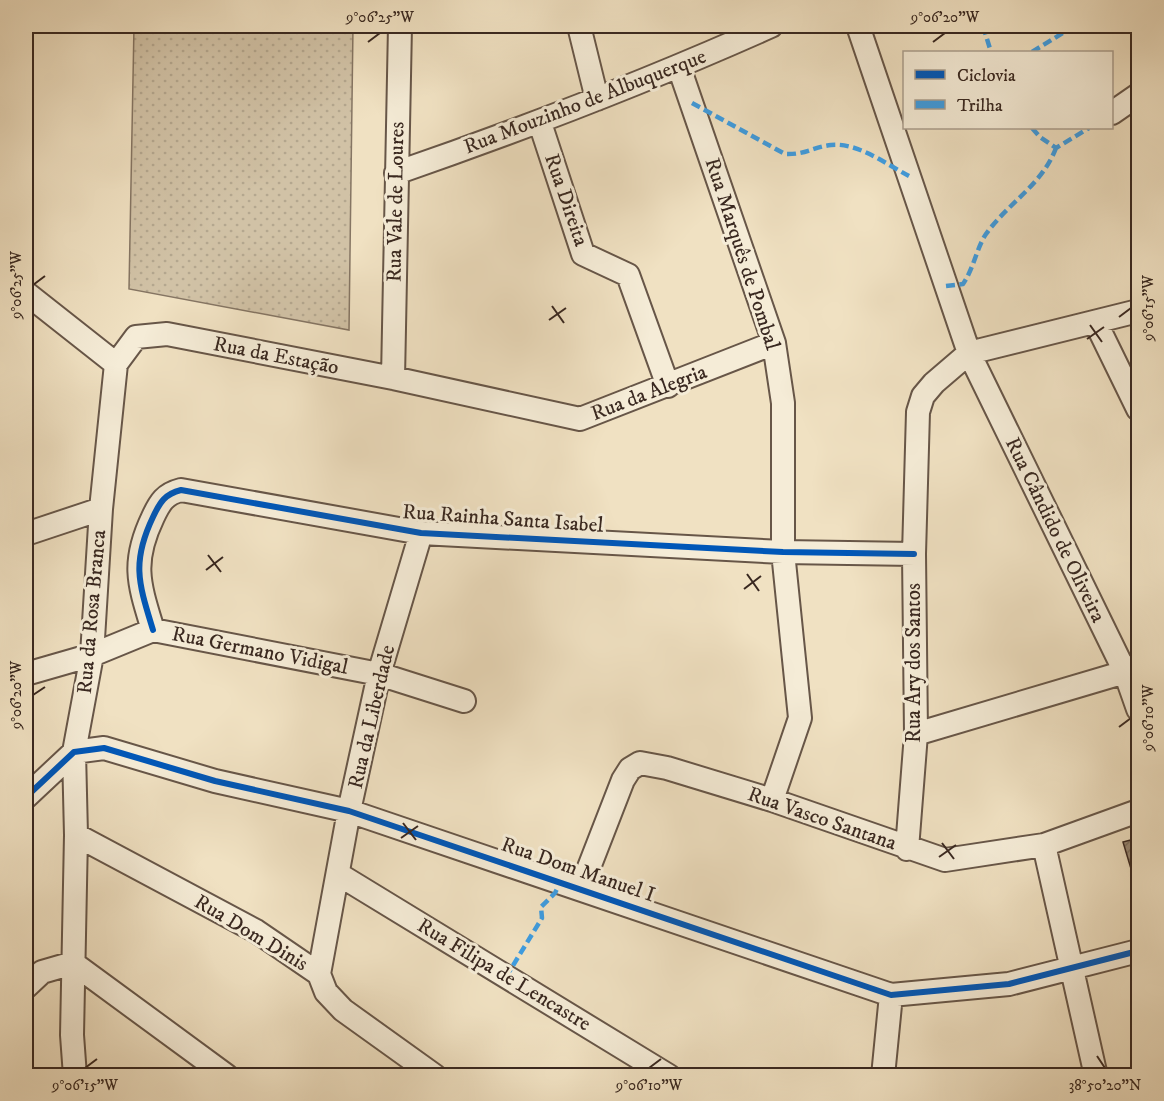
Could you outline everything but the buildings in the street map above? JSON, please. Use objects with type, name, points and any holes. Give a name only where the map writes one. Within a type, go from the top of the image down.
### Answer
[{"type":"street","name":"Rua Vale de Loures","points":[[393,378],[400,26]]},
{"type":"street","points":[[579,26],[597,99]]},
{"type":"street","name":"Rua Mouzinho de Albuquerque","points":[[396,174],[540,123],[679,67],[771,26]]},
{"type":"street","name":"Rua Cândido de Oliveira","points":[[858,26],[969,353],[1132,668],[1138,709]]},
{"type":"street","name":"Rua Marquês de Pombal","points":[[679,67],[774,343],[783,403],[783,552],[800,718],[772,800]]},
{"type":"street","points":[[1113,112],[1138,95]]},
{"type":"street","name":"Rua Direita","points":[[540,123],[583,254],[628,275],[668,386]]},
{"type":"street","points":[[26,292],[116,364]]},
{"type":"street","points":[[969,353],[1138,311]]},
{"type":"street","points":[[1096,323],[1138,409]]},
{"type":"street","name":"Rua da Estação","points":[[116,364],[136,337],[167,334],[449,390]]},
{"type":"street","name":"Rua da Alegria","points":[[449,390],[580,419],[774,343]]},
{"type":"street","name":"Rua Ary dos Santos","points":[[907,849],[916,734],[914,554],[918,411],[923,396],[934,383],[969,353]]},
{"type":"street","name":"Rua da Rosa Branca","points":[[75,1076],[72,1035],[76,835],[74,752],[92,655],[101,508],[116,364]]},
{"type":"street","name":"Rua Rainha Santa Isabel","points":[[153,630],[143,598],[138,555],[159,503],[168,493],[181,490],[422,533],[783,552],[914,554]]},
{"type":"street","points":[[26,534],[101,508]]},
{"type":"street","name":"Rua da Liberdade","points":[[319,974],[379,674],[422,533]]},
{"type":"street","name":"Rua Germano Vidigal","points":[[26,674],[92,655],[153,630],[379,674],[464,701]]},
{"type":"street","points":[[916,734],[1132,668]]},
{"type":"street","name":"Rua Dom Manuel I","points":[[74,752],[104,748],[215,781],[350,811],[891,995],[1009,984],[1138,951]]},
{"type":"street","points":[[26,797],[74,752]]},
{"type":"street","name":"Rua Vasco Santana","points":[[581,888],[623,780],[630,769],[640,763],[667,768],[772,800],[907,849],[945,860],[1044,846],[1138,811]]},
{"type":"street","name":"Rua Dom Dinis","points":[[76,835],[256,931],[319,974],[334,1002],[435,1076]]},
{"type":"street","points":[[1044,846],[1096,1076]]},
{"type":"street","name":"Rua Filipa de Lencastre","points":[[338,874],[669,1076]]},
{"type":"street","points":[[26,987],[42,972],[73,963],[227,1076]]},
{"type":"street","points":[[883,1076],[891,995]]},
{"type":"shaded area","points":[[134,26],[353,26],[349,330],[129,289]]},
{"type":"marked path","points":[[983,26],[991,51]]},
{"type":"marked path","points":[[1034,51],[1074,26]]},
{"type":"marked path","points":[[692,103],[785,154],[841,145],[861,150],[909,176]]},
{"type":"marked path","points":[[1033,129],[1056,148],[1087,129]]},
{"type":"marked path","points":[[946,286],[963,284],[986,234],[1034,183],[1050,161],[1056,148]]},
{"type":"marked path","points":[[506,977],[542,918],[541,907],[555,893],[561,881]]},
{"type":"cycle path","points":[[153,630],[141,586],[142,548],[146,533],[161,503],[167,496],[181,490],[421,533],[783,552],[914,554]]},
{"type":"cycle path","points":[[26,797],[74,752],[104,748],[215,781],[349,811],[891,995],[1009,984],[1138,951]]}]
